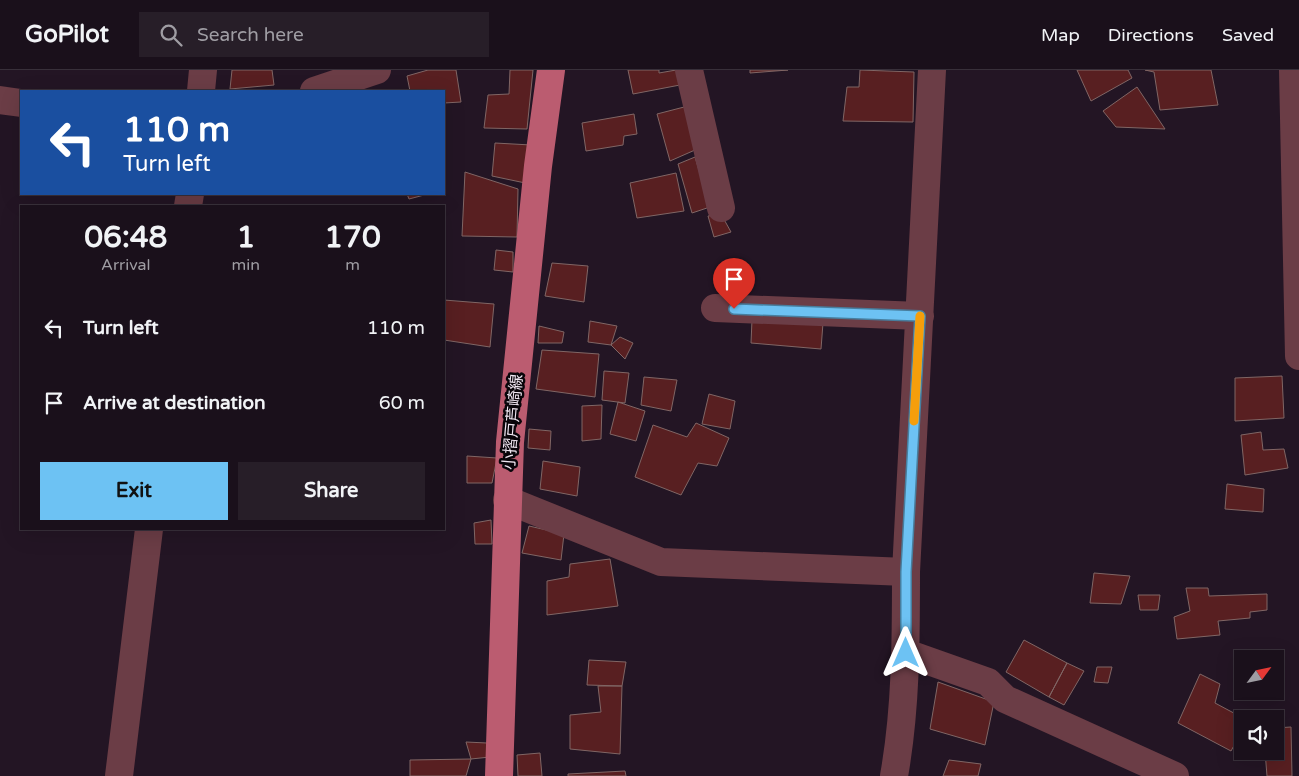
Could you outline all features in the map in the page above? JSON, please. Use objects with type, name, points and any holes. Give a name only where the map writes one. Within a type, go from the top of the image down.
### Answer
[{"type":"main road","name":"小摺戸芦崎線","points":[[499,776],[510,442],[538,166],[552,70]]},
{"type":"street","points":[[201,90],[202,70]]},
{"type":"street","points":[[317,90],[377,70]]},
{"type":"street","points":[[689,70],[721,208]]},
{"type":"street","points":[[894,776],[899,747],[906,653],[906,572],[932,70]]},
{"type":"street","points":[[1293,70],[1299,356]]},
{"type":"street","points":[[0,100],[20,103]]},
{"type":"street","points":[[715,308],[920,316]]},
{"type":"street","points":[[507,500],[661,562],[906,572]]},
{"type":"street","points":[[119,776],[149,530]]},
{"type":"street","points":[[906,653],[988,682],[1005,699],[1175,776]]},
{"type":"building","points":[[232,70],[272,70],[274,85],[230,89]]},
{"type":"building","points":[[428,70],[456,70],[461,102],[445,103],[445,90],[410,90],[407,76]]},
{"type":"building","points":[[510,70],[533,70],[527,129],[484,128],[488,95],[509,94]]},
{"type":"building","points":[[628,70],[659,70],[659,73],[676,70],[680,85],[633,94]]},
{"type":"building","points":[[750,70],[788,70],[750,73]]},
{"type":"building","points":[[860,70],[914,72],[913,122],[843,121],[847,87],[859,87]]},
{"type":"building","points":[[1077,70],[1128,70],[1132,78],[1091,101]]},
{"type":"building","points":[[1145,70],[1211,70],[1218,105],[1160,110],[1154,72]]},
{"type":"building","points":[[1137,87],[1165,129],[1116,127],[1103,111]]},
{"type":"building","points":[[688,106],[695,150],[670,161],[657,114]]},
{"type":"building","points":[[634,114],[637,134],[624,136],[623,145],[586,151],[582,123]]},
{"type":"building","points":[[495,143],[531,145],[530,184],[492,176]]},
{"type":"building","points":[[695,157],[710,207],[692,213],[678,164]]},
{"type":"building","points":[[465,172],[518,189],[517,237],[462,236]]},
{"type":"building","points":[[676,173],[684,211],[637,218],[630,183]]},
{"type":"building","points":[[407,195],[424,195],[409,199]]},
{"type":"building","points":[[721,214],[731,232],[714,237],[708,216]]},
{"type":"building","points":[[496,250],[513,252],[513,272],[494,270]]},
{"type":"building","points":[[552,263],[588,266],[584,302],[545,296]]},
{"type":"building","points":[[445,300],[494,304],[490,347],[445,340]]},
{"type":"building","points":[[752,320],[823,323],[821,349],[751,343]]},
{"type":"building","points":[[590,321],[617,326],[611,345],[588,342]]},
{"type":"building","points":[[539,326],[564,332],[562,343],[538,343]]},
{"type":"building","points":[[620,337],[633,343],[625,359],[611,345]]},
{"type":"building","points":[[542,350],[599,354],[595,397],[536,389]]},
{"type":"building","points":[[604,371],[629,373],[625,403],[602,400]]},
{"type":"building","points":[[1282,376],[1284,418],[1235,421],[1235,378]]},
{"type":"building","points":[[644,377],[677,380],[671,411],[641,405]]},
{"type":"building","points":[[709,394],[735,401],[730,429],[702,424]]},
{"type":"building","points":[[618,402],[645,411],[636,441],[610,434]]},
{"type":"building","points":[[602,405],[601,439],[582,441],[582,406]]},
{"type":"building","points":[[696,423],[729,438],[717,466],[698,463],[681,495],[635,477],[653,425],[687,437]]},
{"type":"building","points":[[529,429],[551,431],[550,450],[528,448]]},
{"type":"building","points":[[1261,432],[1263,450],[1284,449],[1288,468],[1245,475],[1241,435]]},
{"type":"building","points":[[467,456],[497,458],[492,483],[467,483]]},
{"type":"building","points":[[543,461],[580,467],[577,496],[540,489]]},
{"type":"building","points":[[1227,484],[1264,489],[1263,512],[1225,509]]},
{"type":"building","points":[[491,520],[492,544],[475,544],[474,523]]},
{"type":"building","points":[[529,526],[564,534],[561,560],[522,553]]},
{"type":"building","points":[[610,559],[618,606],[547,615],[547,581],[569,577],[570,564]]},
{"type":"building","points":[[1094,573],[1130,576],[1121,604],[1090,603]]},
{"type":"building","points":[[1186,588],[1208,588],[1209,596],[1267,594],[1267,610],[1250,612],[1250,618],[1218,621],[1220,635],[1177,639],[1174,617],[1190,611]]},
{"type":"building","points":[[1138,595],[1160,595],[1158,610],[1140,610]]},
{"type":"building","points":[[1024,640],[1067,663],[1049,697],[1006,672]]},
{"type":"building","points":[[589,660],[626,662],[622,686],[587,685]]},
{"type":"building","points":[[1067,663],[1084,671],[1064,705],[1049,697]]},
{"type":"building","points":[[1097,667],[1112,667],[1108,683],[1094,682]]},
{"type":"building","points":[[1200,674],[1220,684],[1215,703],[1234,713],[1234,746],[1231,751],[1178,723]]},
{"type":"building","points":[[938,682],[994,702],[985,745],[930,729]]},
{"type":"building","points":[[598,686],[622,686],[620,754],[570,749],[570,715],[601,712]]},
{"type":"building","points":[[1284,727],[1291,727],[1292,776],[1267,776],[1266,760],[1284,760]]},
{"type":"building","points":[[466,742],[487,743],[490,757],[471,759]]},
{"type":"building","points":[[540,753],[542,776],[518,776],[517,755]]},
{"type":"building","points":[[471,759],[466,776],[410,776],[410,760]]},
{"type":"building","points":[[949,760],[981,764],[978,776],[943,776]]},
{"type":"building","points":[[625,771],[626,776],[568,776],[568,774]]},
{"type":"slow traffic","points":[[914,421],[920,316]]},
{"type":"route","points":[[734,309],[920,316],[906,572],[906,653]]}]
